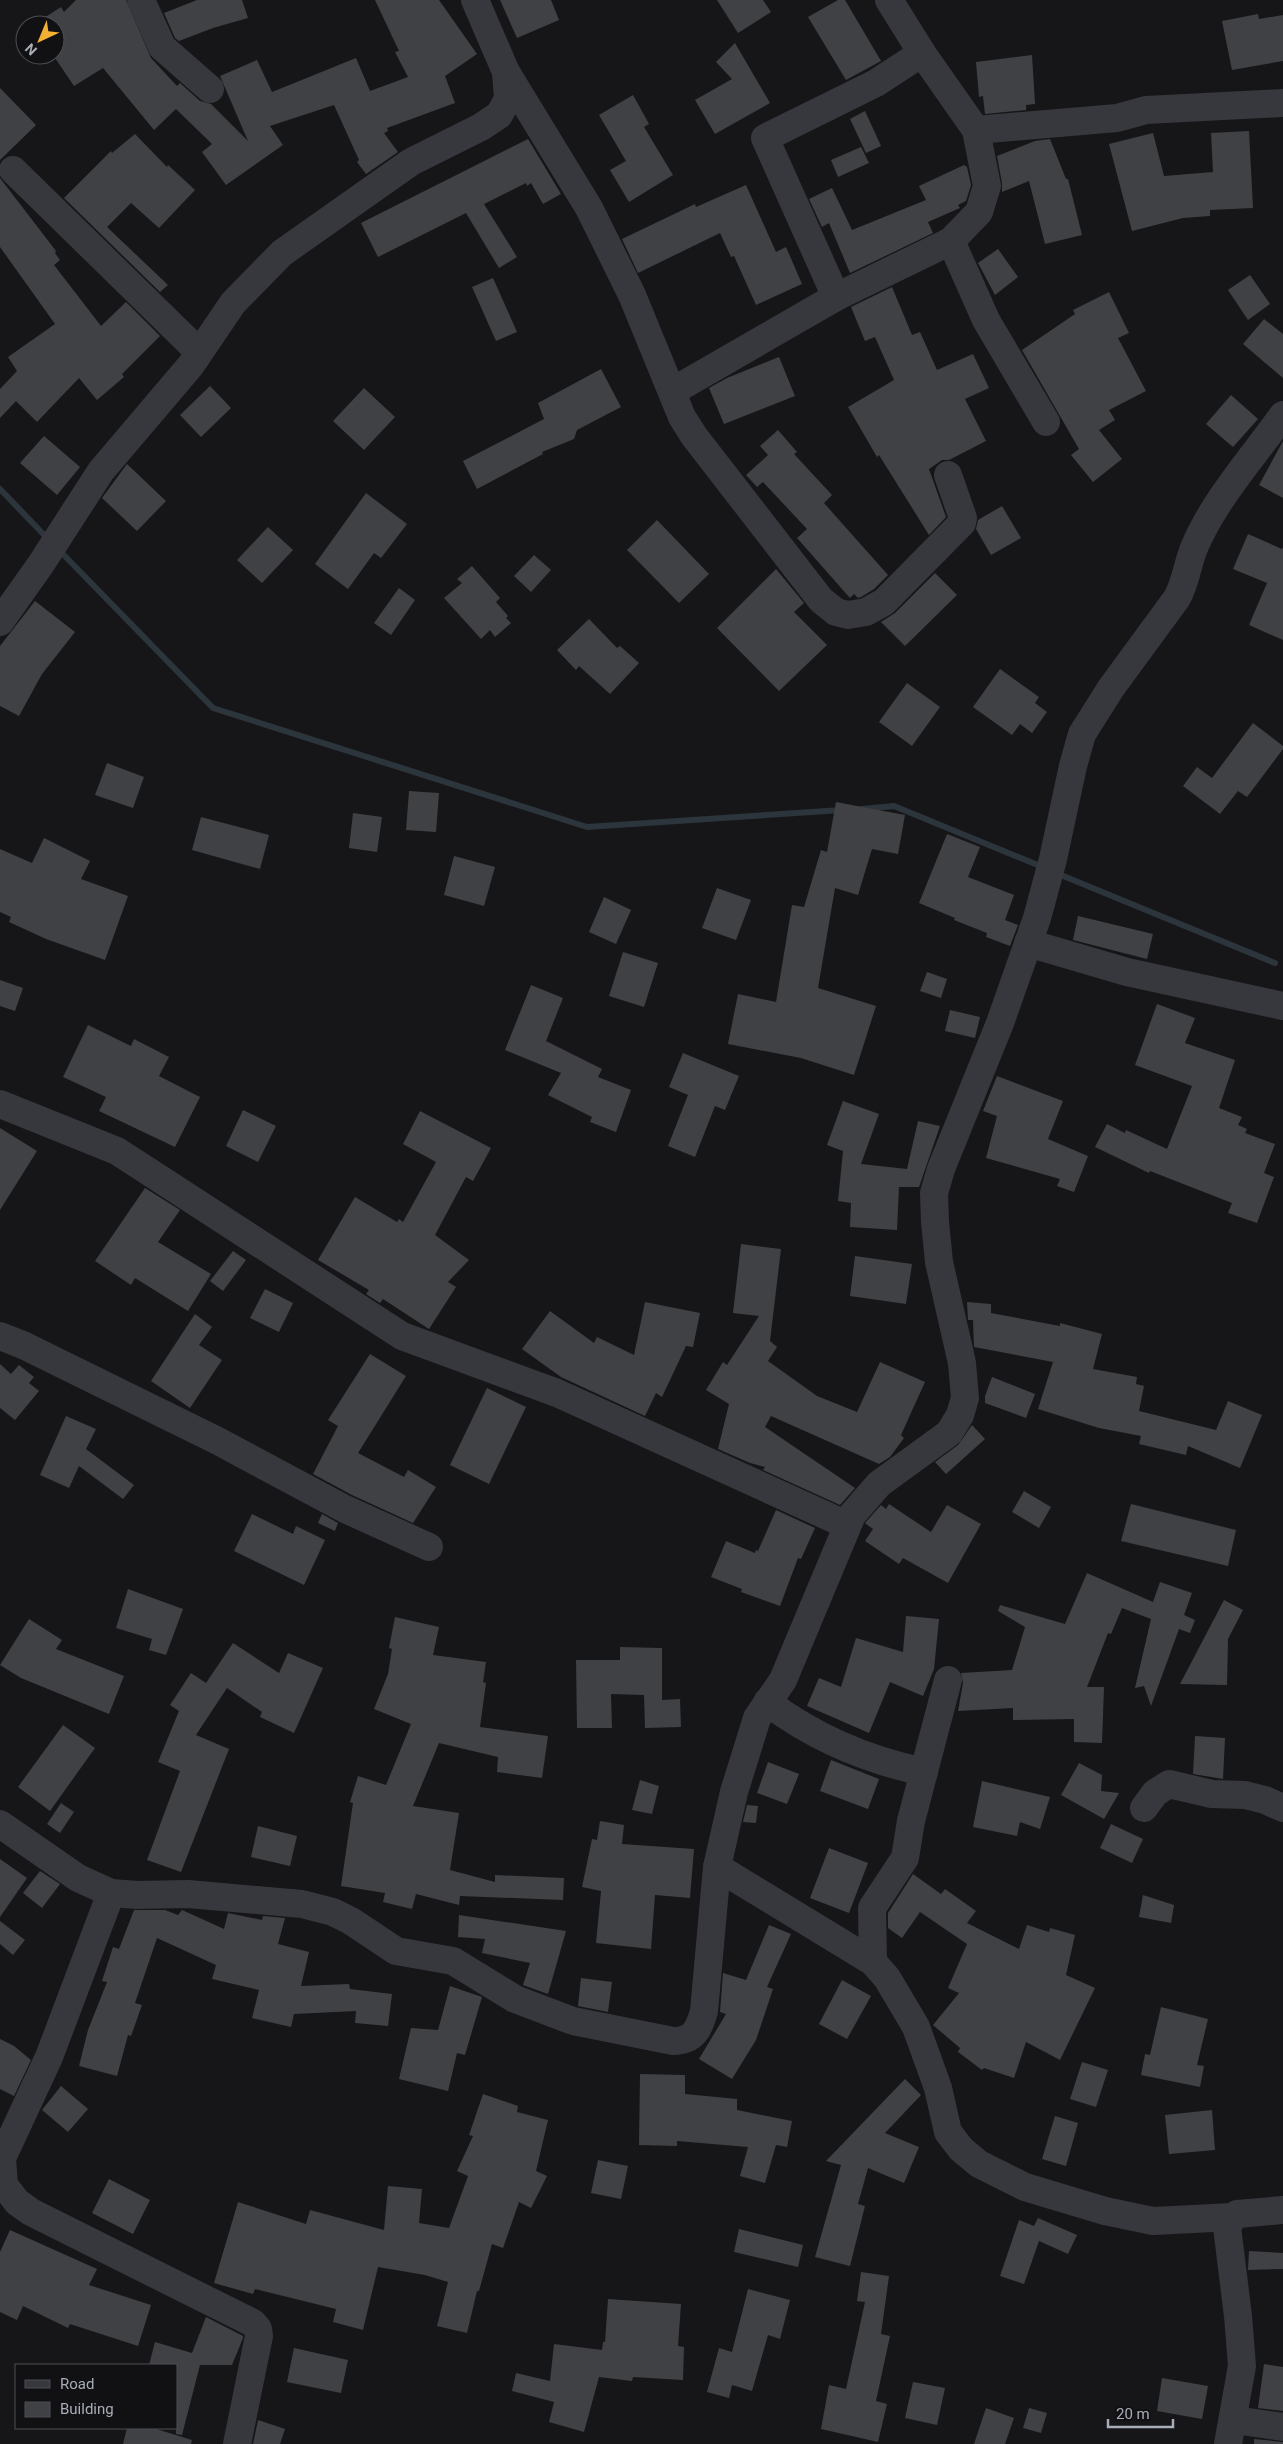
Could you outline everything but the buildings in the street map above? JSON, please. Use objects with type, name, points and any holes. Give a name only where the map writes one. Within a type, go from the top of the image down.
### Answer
[{"type":"street","points":[[141,0],[162,47],[210,89]]},
{"type":"street","points":[[475,0],[506,72],[589,208],[632,295],[673,391],[682,417],[694,436],[821,600],[836,612],[848,614],[866,612],[884,602],[958,528],[963,518],[948,476]]},
{"type":"street","points":[[673,391],[836,297],[951,241],[978,212],[988,186],[976,130],[922,53],[889,0]]},
{"type":"street","points":[[836,297],[765,138],[876,83],[922,53]]},
{"type":"street","points":[[0,622],[101,471],[200,352],[233,303],[282,253],[411,162],[481,127],[499,115],[508,99],[506,72]]},
{"type":"street","points":[[976,130],[1117,118],[1146,110],[1283,103]]},
{"type":"street","points":[[13,170],[200,352]]},
{"type":"street","points":[[951,241],[986,320],[1046,422]]},
{"type":"street","points":[[0,1824],[78,1878],[111,1893],[197,1894],[302,1904],[326,1910],[351,1921],[396,1951],[453,1961],[515,1999],[573,2022],[684,2041],[697,2031],[704,2011],[717,1867],[751,1732],[766,1702],[783,1680],[846,1525],[852,1515],[879,1484],[949,1433],[960,1415],[965,1398],[962,1363],[939,1262],[934,1193],[940,1169],[1000,1023],[1028,943],[1053,860],[1072,766],[1082,734],[1111,688],[1177,598],[1184,584],[1193,549],[1213,512],[1283,414]]},
{"type":"street","points":[[1028,943],[1127,972],[1283,1006]]},
{"type":"street","points":[[0,1104],[117,1150],[402,1336],[556,1393],[846,1525]]},
{"type":"street","points":[[0,1336],[23,1345],[216,1440],[345,1508],[430,1547]]},
{"type":"street","points":[[873,1962],[872,1908],[905,1858],[911,1821],[948,1680]]},
{"type":"street","points":[[766,1702],[792,1721],[873,1760],[924,1772]]},
{"type":"street","points":[[1144,1808],[1156,1793],[1169,1784],[1212,1794],[1252,1797],[1265,1800],[1283,1808]]},
{"type":"street","points":[[717,1867],[873,1962],[895,1989],[916,2027],[938,2088],[948,2132],[961,2149],[979,2164],[1024,2187],[1105,2211],[1153,2221],[1233,2216],[1237,2214],[1283,2210]]},
{"type":"street","points":[[111,1893],[48,2057],[2,2158],[4,2185],[17,2202],[31,2212],[253,2323],[258,2329],[259,2336],[237,2444]]},
{"type":"street","points":[[1233,2216],[1227,2227],[1242,2366],[1231,2432],[1283,2427]]},
{"type":"waterway","points":[[0,489],[49,540]]},
{"type":"waterway","points":[[58,549],[213,708],[587,827],[842,810]]},
{"type":"waterway","points":[[862,809],[894,806],[1045,868]]},
{"type":"waterway","points":[[1056,873],[1275,963]]}]
